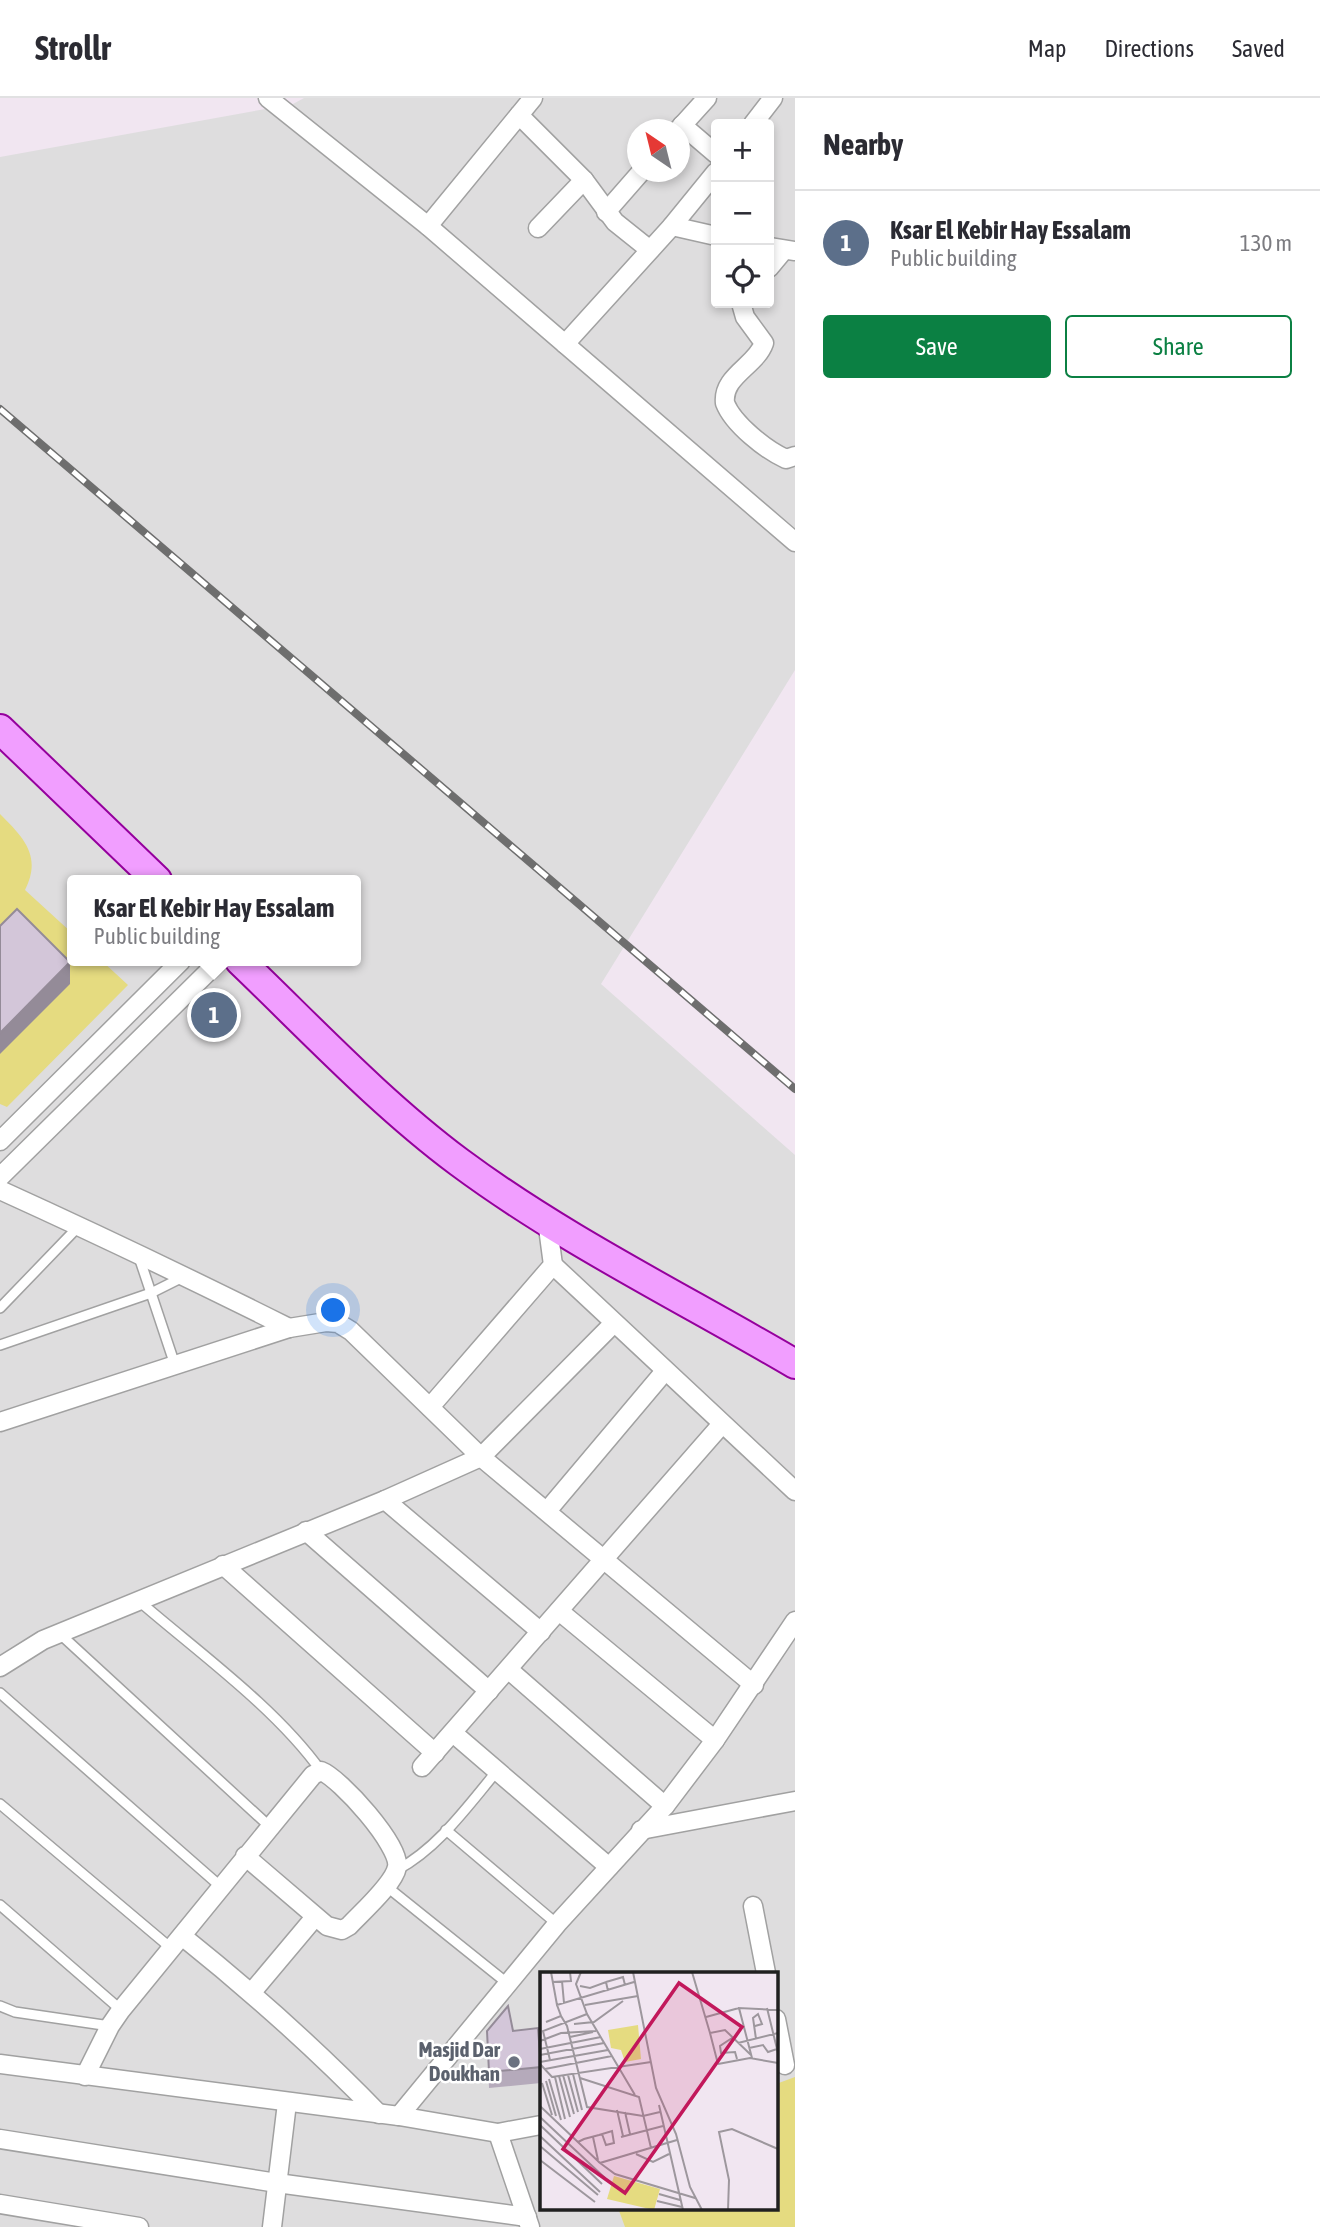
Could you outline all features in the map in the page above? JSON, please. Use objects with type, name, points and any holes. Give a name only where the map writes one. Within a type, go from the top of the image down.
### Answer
[{"type":"main road","points":[[0,729],[152,875]]},
{"type":"main road","points":[[245,966],[427,1137],[460,1163],[547,1220],[795,1364]]},
{"type":"street","points":[[268,98],[428,226],[795,542]]},
{"type":"street","points":[[428,226],[533,98]]},
{"type":"street","points":[[687,119],[707,98]]},
{"type":"street","points":[[757,119],[773,98]]},
{"type":"street","points":[[519,115],[584,180],[606,212],[650,250]]},
{"type":"street","points":[[690,134],[711,150]]},
{"type":"street","points":[[565,344],[672,226],[711,178]]},
{"type":"street","points":[[538,228],[584,180]]},
{"type":"street","points":[[606,212],[632,182]]},
{"type":"street","points":[[672,226],[711,235]]},
{"type":"street","points":[[742,308],[745,317],[764,343],[762,351],[729,384],[725,403],[734,417],[776,454],[786,459],[795,456]]},
{"type":"street","points":[[0,1141],[176,966]]},
{"type":"street","points":[[0,1177],[214,966]]},
{"type":"street","points":[[0,1190],[137,1252],[289,1328]]},
{"type":"street","points":[[547,1220],[553,1265],[613,1324],[795,1491]]},
{"type":"street","points":[[430,1407],[553,1265]]},
{"type":"street","points":[[0,1422],[289,1328],[326,1322],[338,1323],[372,1349],[481,1457],[754,1685]]},
{"type":"street","points":[[0,1667],[59,1633],[385,1500],[481,1457],[613,1324]]},
{"type":"street","points":[[547,1511],[665,1371]]},
{"type":"street","points":[[422,1767],[722,1424]]},
{"type":"street","points":[[385,1500],[541,1632]]},
{"type":"street","points":[[306,1531],[489,1691]]},
{"type":"street","points":[[223,1565],[435,1753]]},
{"type":"street","points":[[559,1611],[715,1740]]},
{"type":"street","points":[[398,2116],[557,1923],[665,1805],[754,1685],[795,1621]]},
{"type":"street","points":[[509,1670],[665,1805]]},
{"type":"street","points":[[453,1733],[609,1867]]},
{"type":"street","points":[[85,2076],[121,2010],[177,1943],[220,1886],[307,1780],[321,1771],[340,1783],[386,1838],[398,1859],[397,1870],[386,1886],[349,1926],[342,1930],[327,1926],[245,1856]]},
{"type":"street","points":[[641,1830],[795,1801]]},
{"type":"street","points":[[753,1906],[766,1972]]},
{"type":"street","points":[[252,1992],[316,1917]]},
{"type":"street","points":[[177,1943],[252,1992],[330,2063],[379,2114]]},
{"type":"street","points":[[778,2029],[785,2065]]},
{"type":"street","points":[[0,2064],[398,2116],[498,2133],[540,2125]]},
{"type":"street","points":[[272,2227],[286,2103]]},
{"type":"street","points":[[0,2139],[529,2222],[498,2133]]},
{"type":"street","points":[[0,2204],[139,2227]]},
{"type":"lane","points":[[0,1308],[78,1227]]},
{"type":"lane","points":[[137,1252],[175,1365]]},
{"type":"lane","points":[[0,1345],[151,1293],[186,1276]]},
{"type":"lane","points":[[137,1600],[276,1720],[304,1748],[321,1771]]},
{"type":"lane","points":[[59,1633],[269,1826]]},
{"type":"lane","points":[[0,1693],[220,1886]]},
{"type":"lane","points":[[397,1870],[414,1861],[446,1830],[497,1771]]},
{"type":"lane","points":[[0,1804],[177,1943]]},
{"type":"lane","points":[[446,1830],[557,1923]]},
{"type":"lane","points":[[386,1886],[507,1983]]},
{"type":"lane","points":[[0,1905],[121,2010]]},
{"type":"lane","points":[[0,2006],[15,2012],[110,2026]]},
{"type":"shaded area","points":[[304,98],[795,98],[795,670],[601,984],[795,1155],[795,2227],[0,2227],[0,157],[293,104]]},
{"type":"shaded area","points":[[0,814],[23,840],[31,857],[30,878],[25,890],[67,928],[67,966],[107,966],[128,985],[7,1107],[0,1104]]},
{"type":"shaded area","points":[[795,2077],[795,2227],[625,2227],[619,2210],[778,2210],[778,2083]]},
{"type":"building","points":[[17,909],[67,959],[67,965],[0,1033],[0,926]]},
{"type":"building","name":"Masjid Dar Doukhan","points":[[508,2006],[513,2031],[538,2028],[540,2067],[489,2072],[487,2031]]},
{"type":"railway","points":[[0,409],[795,1089]]},
{"type":"place","name":"Ksar El Kebir Hay Essalam","points":[[214,1015]]},
{"type":"place","name":"Masjid Dar Doukhan","points":[[514,2062]]}]
